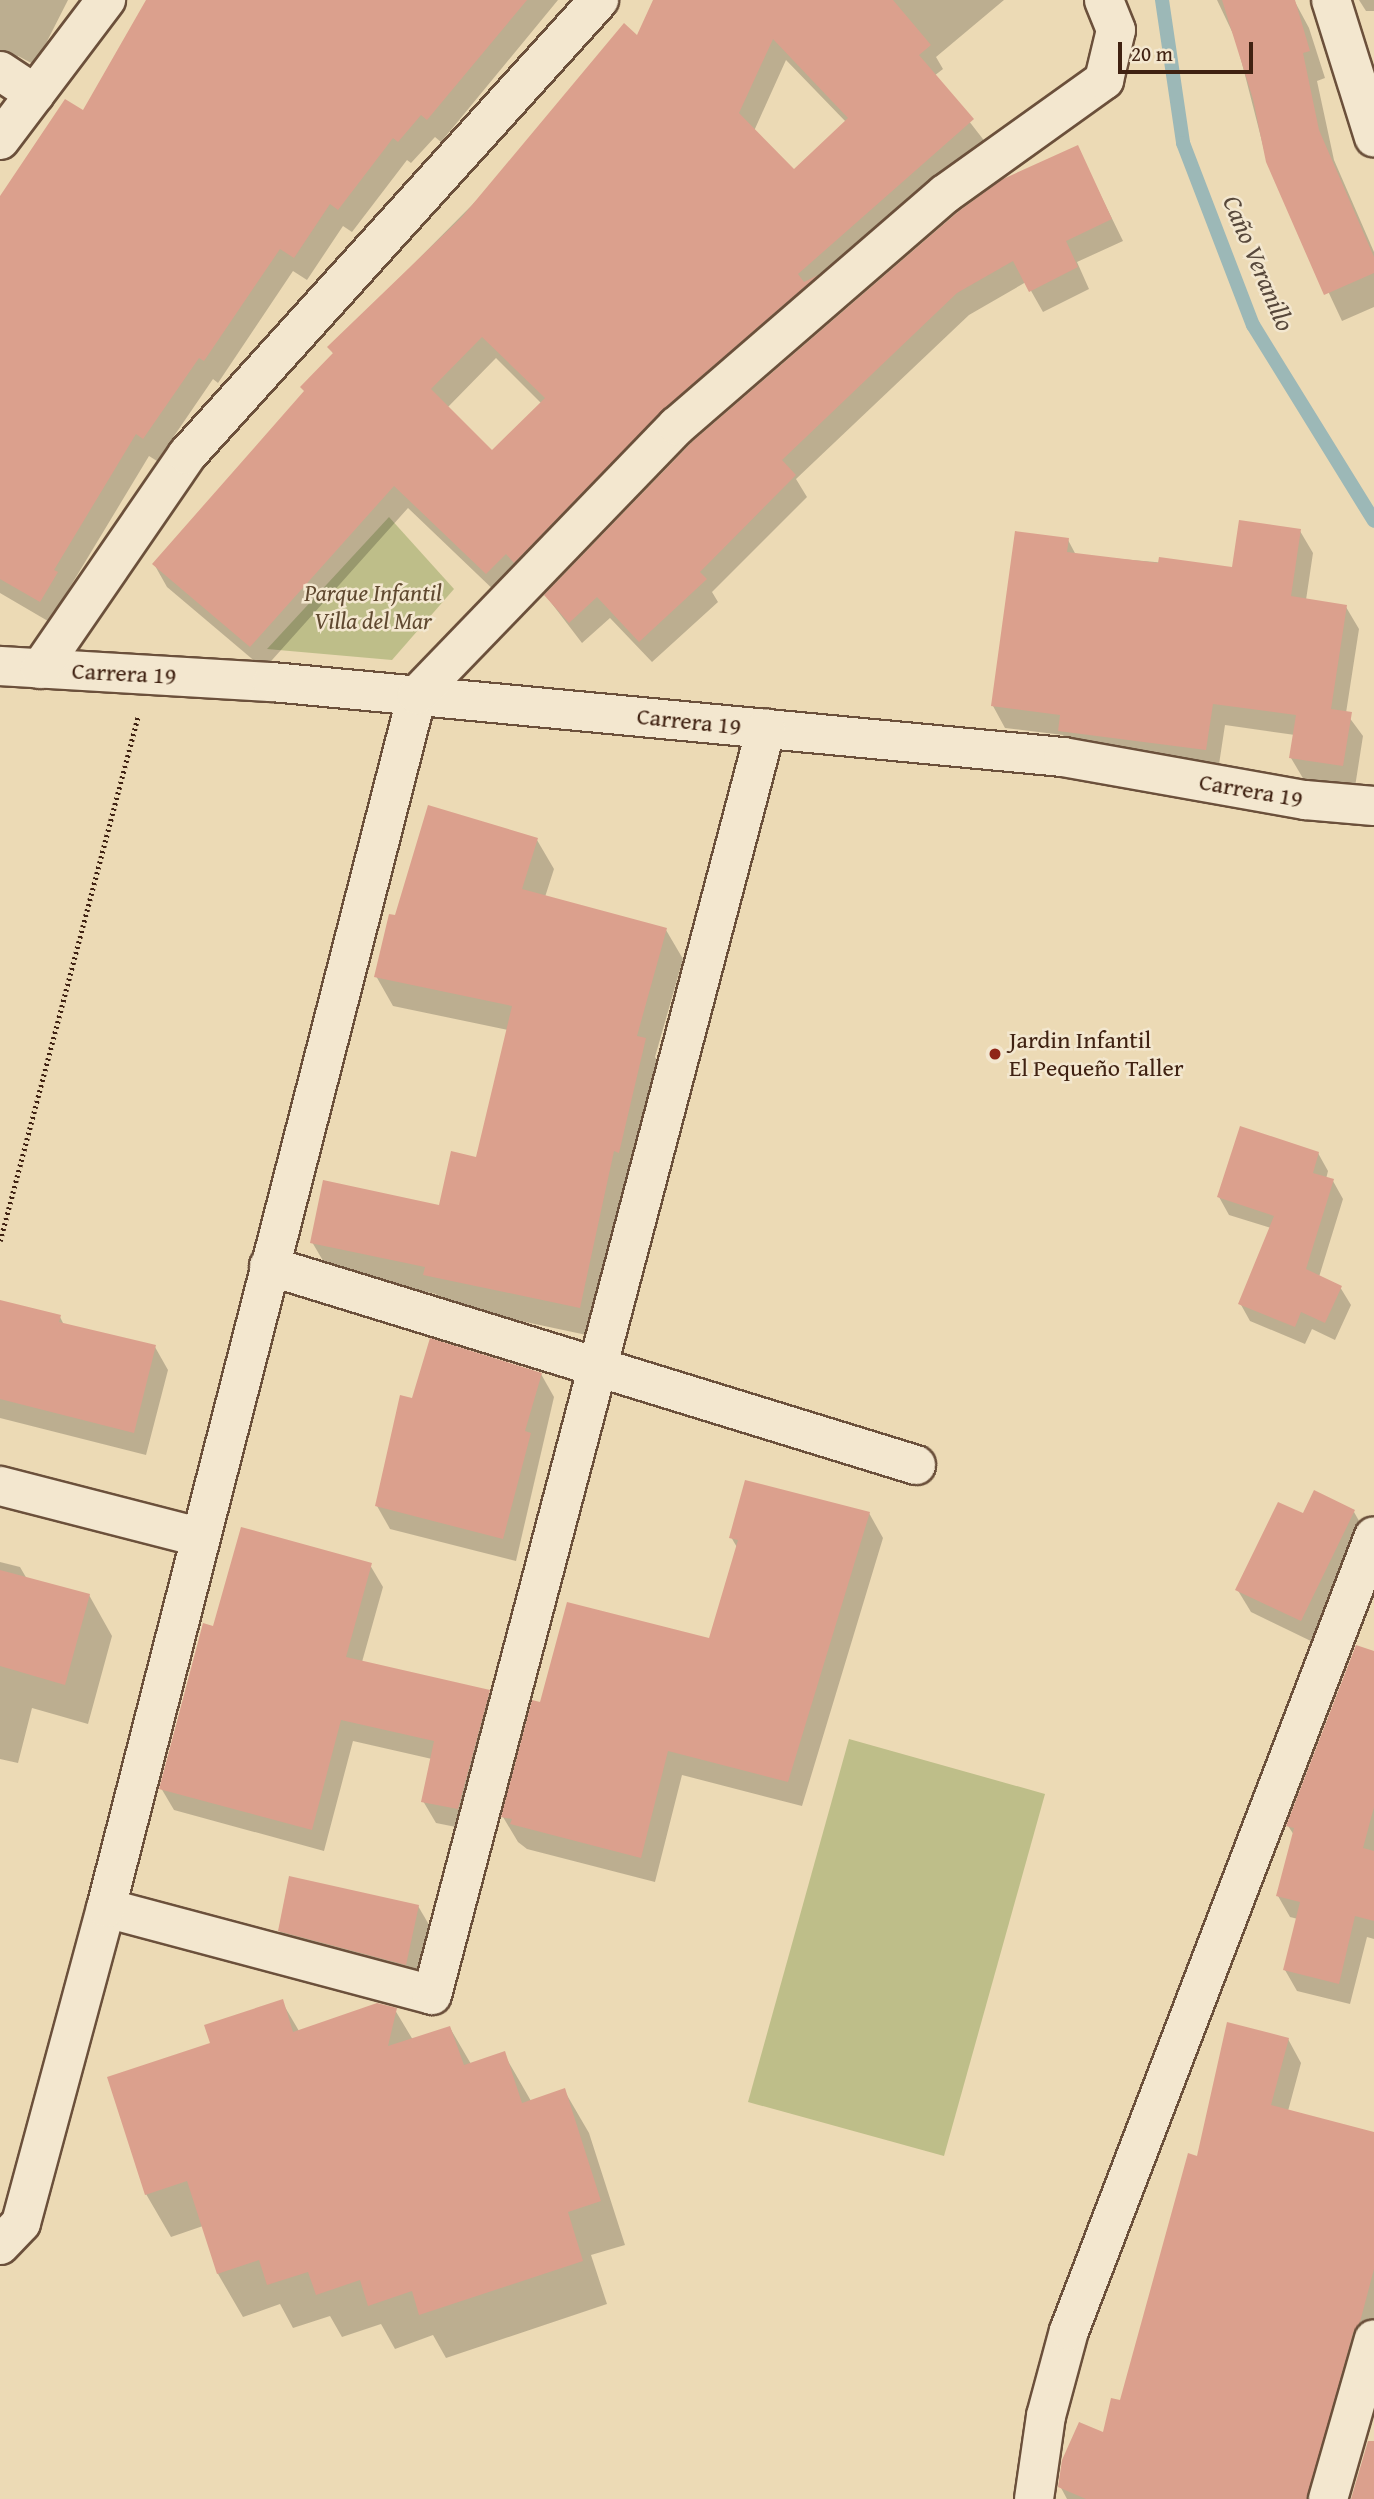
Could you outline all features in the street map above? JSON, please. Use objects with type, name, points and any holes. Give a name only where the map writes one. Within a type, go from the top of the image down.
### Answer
[{"type":"street","points":[[0,140],[106,0]]},
{"type":"street","points":[[40,669],[187,455],[599,0]]},
{"type":"street","points":[[0,2245],[21,2223],[106,1908],[417,695],[677,426],[945,194],[1104,80],[1116,30],[1104,0]]},
{"type":"street","points":[[1331,0],[1374,137]]},
{"type":"street","points":[[0,71],[35,94]]},
{"type":"street","name":"Carrera 19","points":[[0,666],[149,674],[417,695],[1063,757],[1305,800],[1374,806]]},
{"type":"street","points":[[106,1908],[432,1995],[766,729]]},
{"type":"street","points":[[270,1266],[916,1465]]},
{"type":"street","points":[[0,1486],[199,1537]]},
{"type":"street","points":[[1034,2499],[1046,2416],[1069,2331],[1374,1536]]},
{"type":"street","points":[[1328,2499],[1374,2339]]},
{"type":"path","points":[[0,1241],[149,674]]},
{"type":"green space","name":"Parque Infantil Villa del Mar","points":[[389,517],[454,589],[392,660],[267,649]]},
{"type":"green space","points":[[849,1739],[1045,1794],[944,2156],[748,2102]]},
{"type":"building","points":[[146,0],[527,0],[427,120],[421,115],[398,142],[393,138],[338,210],[330,204],[294,258],[280,249],[204,361],[199,358],[143,439],[136,434],[54,570],[58,572],[40,602],[0,579],[0,196],[65,99],[83,110]]},
{"type":"building","points":[[653,0],[893,0],[931,45],[919,55],[974,119],[798,274],[804,282],[818,275],[661,411],[514,563],[506,554],[486,574],[394,486],[250,647],[152,564],[304,391],[300,387],[333,353],[327,347],[462,217],[624,23],[637,35]],"holes":[[[773,39],[848,118],[794,169],[739,113]],[[482,337],[545,398],[492,450],[431,389]]]},
{"type":"building","points":[[1222,0],[1295,0],[1310,51],[1303,53],[1319,130],[1374,257],[1374,273],[1324,295],[1266,162],[1253,99]]},
{"type":"building","points":[[1078,145],[1112,219],[1066,241],[1078,267],[1029,292],[1013,261],[957,293],[782,460],[796,475],[700,572],[707,579],[639,642],[597,597],[569,623],[544,595],[692,442],[959,211],[1003,179]]},
{"type":"building","points":[[1239,520],[1301,529],[1291,596],[1347,605],[1331,709],[1352,712],[1343,766],[1289,758],[1296,715],[1213,704],[1206,750],[1058,731],[1060,715],[991,706],[1015,531],[1069,538],[1067,552],[1158,563],[1159,557],[1232,567]]},
{"type":"building","points":[[428,805],[538,838],[522,889],[667,928],[637,1036],[646,1038],[619,1153],[614,1151],[580,1308],[423,1275],[425,1267],[310,1243],[323,1180],[439,1205],[451,1151],[476,1157],[512,1006],[374,977],[389,914],[395,915]]},
{"type":"building","points":[[1240,1126],[1319,1152],[1313,1173],[1334,1179],[1306,1269],[1342,1286],[1325,1323],[1301,1312],[1295,1327],[1238,1304],[1274,1216],[1217,1197]]},
{"type":"building","points":[[0,1300],[61,1315],[59,1322],[156,1345],[134,1433],[0,1399]]},
{"type":"building","points":[[430,1338],[542,1373],[525,1431],[531,1433],[503,1539],[375,1506],[400,1395],[412,1398]]},
{"type":"building","points":[[745,1480],[870,1512],[788,1782],[668,1751],[641,1858],[510,1824],[512,1819],[501,1817],[532,1700],[540,1702],[567,1602],[709,1638],[738,1540],[729,1538]]},
{"type":"building","points":[[1314,1490],[1355,1510],[1301,1621],[1235,1590],[1278,1502],[1303,1513]]},
{"type":"building","points":[[241,1527],[372,1563],[346,1657],[490,1690],[458,1809],[421,1802],[434,1741],[341,1720],[312,1830],[159,1789],[203,1623],[213,1626]]},
{"type":"building","points":[[0,1570],[90,1594],[65,1685],[0,1666]]},
{"type":"building","points":[[1356,1645],[1374,1651],[1374,1807],[1363,1848],[1374,1851],[1374,1921],[1355,1916],[1339,1984],[1283,1970],[1300,1902],[1276,1896],[1294,1828],[1286,1826]]},
{"type":"building","points":[[289,1876],[419,1905],[406,1965],[278,1931]]},
{"type":"building","points":[[283,1999],[293,2032],[377,2003],[397,2008],[388,2046],[450,2026],[464,2065],[505,2051],[522,2103],[565,2088],[601,2201],[568,2212],[583,2261],[419,2315],[412,2291],[368,2306],[360,2280],[316,2295],[308,2272],[267,2285],[259,2260],[217,2274],[187,2181],[145,2195],[107,2077],[210,2043],[204,2025]]},
{"type":"building","points":[[1227,2022],[1289,2038],[1271,2105],[1374,2132],[1374,2269],[1360,2322],[1353,2333],[1307,2499],[1086,2499],[1058,2487],[1062,2460],[1079,2422],[1103,2432],[1111,2398],[1120,2400],[1188,2153],[1197,2156]]},
{"type":"building","points":[[1368,2441],[1374,2441],[1374,2499],[1351,2499]]},
{"type":"waterway","name":"Caño Veranillo","points":[[1162,0],[1183,143],[1253,325],[1374,521]]},
{"type":"place","name":"Jardin Infantil El Pequeño Taller","points":[[995,1054]]}]
